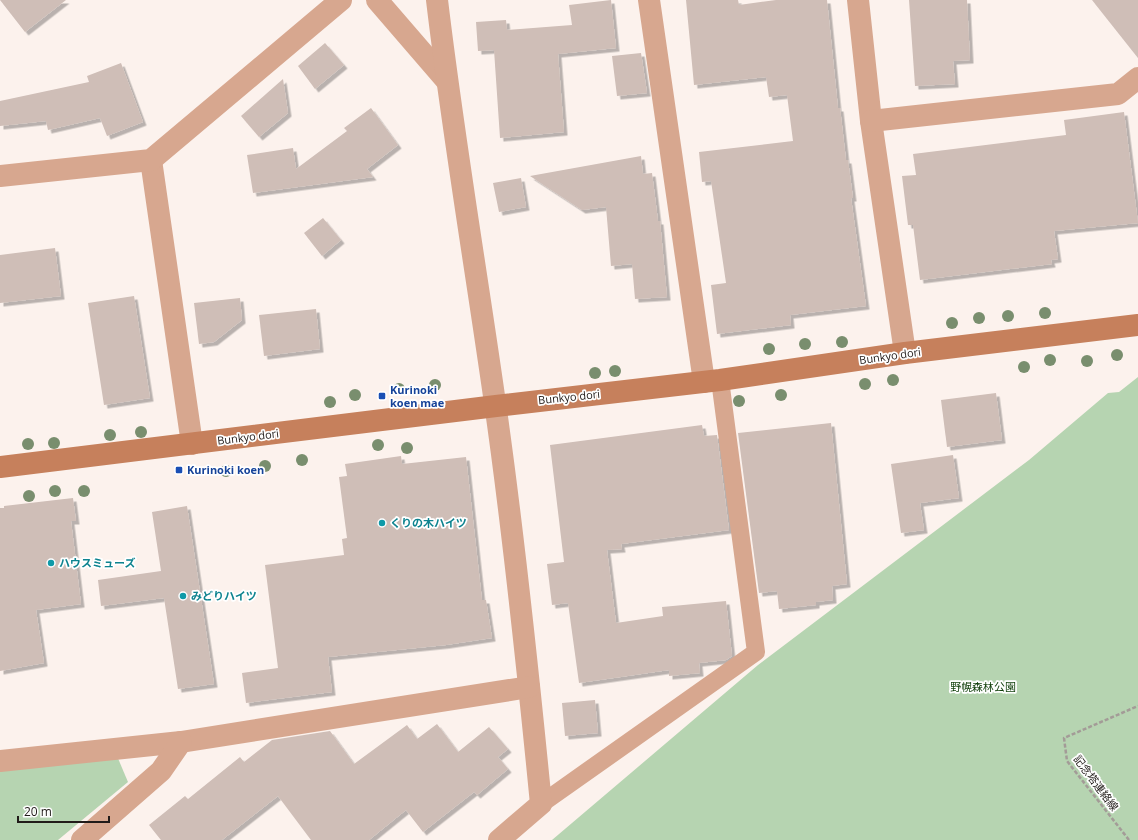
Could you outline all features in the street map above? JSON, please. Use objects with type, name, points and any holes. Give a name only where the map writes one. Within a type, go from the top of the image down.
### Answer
[{"type":"street","points":[[0,176],[151,160],[341,0]]},
{"type":"street","points":[[377,0],[446,80]]},
{"type":"street","points":[[437,0],[446,80],[496,406],[530,687],[541,804],[500,840]]},
{"type":"street","points":[[649,0],[712,381]]},
{"type":"street","points":[[858,0],[871,122],[905,353]]},
{"type":"street","points":[[871,122],[1118,94],[1138,78]]},
{"type":"street","points":[[151,160],[192,444]]},
{"type":"street","name":"Bunkyo dori","points":[[0,467],[712,381],[905,353],[1138,325]]},
{"type":"street","points":[[0,761],[181,742],[530,687]]},
{"type":"street","points":[[82,840],[161,771],[181,742]]},
{"type":"lane","points":[[541,804],[756,652],[712,381]]},
{"type":"path","name":"記念塔連絡線","points":[[1130,840],[1068,761],[1064,738],[1138,706]]},
{"type":"green space","name":"野幌森林公園","points":[[1138,377],[1138,840],[552,840],[758,665],[1029,460],[1108,393],[1119,392]]},
{"type":"green space","points":[[117,756],[128,782],[58,840],[0,840],[0,769]]},
{"type":"building","points":[[0,0],[66,0],[25,32]]},
{"type":"building","points":[[611,0],[616,48],[558,54],[564,132],[500,138],[494,50],[478,51],[476,22],[506,20],[507,30],[572,25],[569,5]]},
{"type":"building","points":[[686,0],[738,0],[739,5],[776,0],[827,0],[838,108],[840,108],[846,160],[848,160],[853,198],[851,198],[866,306],[790,315],[791,325],[717,334],[711,285],[726,283],[711,181],[702,182],[699,152],[793,141],[787,95],[769,97],[766,77],[694,85]]},
{"type":"building","points":[[909,0],[967,0],[970,60],[953,61],[955,84],[915,86]]},
{"type":"building","points":[[1092,0],[1138,0],[1138,58]]},
{"type":"building","points":[[325,43],[344,65],[315,89],[298,66]]},
{"type":"building","points":[[641,53],[647,93],[617,96],[612,56]]},
{"type":"building","points":[[121,63],[143,122],[107,136],[100,118],[48,130],[46,121],[0,126],[0,101],[89,82],[87,76]]},
{"type":"building","points":[[283,79],[288,113],[259,137],[241,116]]},
{"type":"building","points":[[371,108],[398,145],[367,169],[373,177],[253,193],[247,155],[293,148],[296,169],[347,131],[344,128]]},
{"type":"building","points":[[1124,112],[1138,223],[1054,231],[1058,259],[1051,260],[1052,264],[920,280],[913,225],[908,225],[902,176],[916,175],[913,154],[1066,135],[1064,120]]},
{"type":"building","points":[[641,156],[643,174],[652,173],[658,221],[660,221],[667,297],[635,299],[632,264],[611,266],[606,207],[582,210],[530,176]]},
{"type":"building","points":[[521,178],[526,207],[499,212],[493,183]]},
{"type":"building","points":[[323,218],[341,240],[322,256],[304,233]]},
{"type":"building","points":[[55,248],[61,296],[0,303],[0,255]]},
{"type":"building","points":[[134,296],[150,398],[104,405],[88,303]]},
{"type":"building","points":[[240,298],[242,320],[214,342],[199,344],[194,303]]},
{"type":"building","points":[[316,309],[320,349],[264,356],[259,315]]},
{"type":"building","points":[[996,393],[1002,440],[947,447],[941,400]]},
{"type":"building","points":[[831,423],[847,584],[832,586],[833,600],[816,602],[816,605],[779,609],[777,591],[759,593],[738,433]]},
{"type":"building","points":[[702,425],[704,436],[717,435],[729,530],[621,544],[622,549],[607,550],[616,623],[663,616],[662,607],[726,601],[732,656],[726,660],[699,663],[700,673],[669,676],[669,670],[579,683],[568,603],[552,605],[547,564],[564,562],[550,445]]},
{"type":"building","points":[[953,455],[959,498],[920,503],[924,530],[901,533],[891,464]]},
{"type":"building","points":[[401,456],[402,464],[466,457],[482,600],[486,600],[492,638],[446,645],[328,657],[332,692],[246,703],[242,673],[278,668],[265,565],[344,555],[342,539],[347,538],[339,477],[347,476],[345,464]]},
{"type":"building","points":[[73,498],[76,521],[71,521],[81,604],[36,610],[44,663],[0,671],[0,508],[4,508],[4,506]]},
{"type":"building","name":"みどりハイツ","points":[[187,506],[214,684],[178,689],[164,598],[101,606],[98,580],[161,571],[152,512]]},
{"type":"building","points":[[595,700],[598,733],[565,736],[562,703]]},
{"type":"building","points":[[437,724],[458,752],[489,727],[508,749],[498,757],[508,769],[477,795],[474,792],[423,832],[406,810],[369,840],[311,840],[278,796],[222,840],[161,840],[149,825],[185,796],[188,799],[240,757],[244,762],[272,740],[330,731],[354,764],[407,725],[417,739]]},
{"type":"place","name":"Kurinoki koen mae","points":[[382,396]]},
{"type":"place","name":"Kurinoki koen","points":[[179,470]]},
{"type":"place","name":"くりの木ハイツ","points":[[382,523]]},
{"type":"place","name":"ハウスミューズ","points":[[51,563]]},
{"type":"place","name":"みどりハイツ","points":[[183,596]]}]
